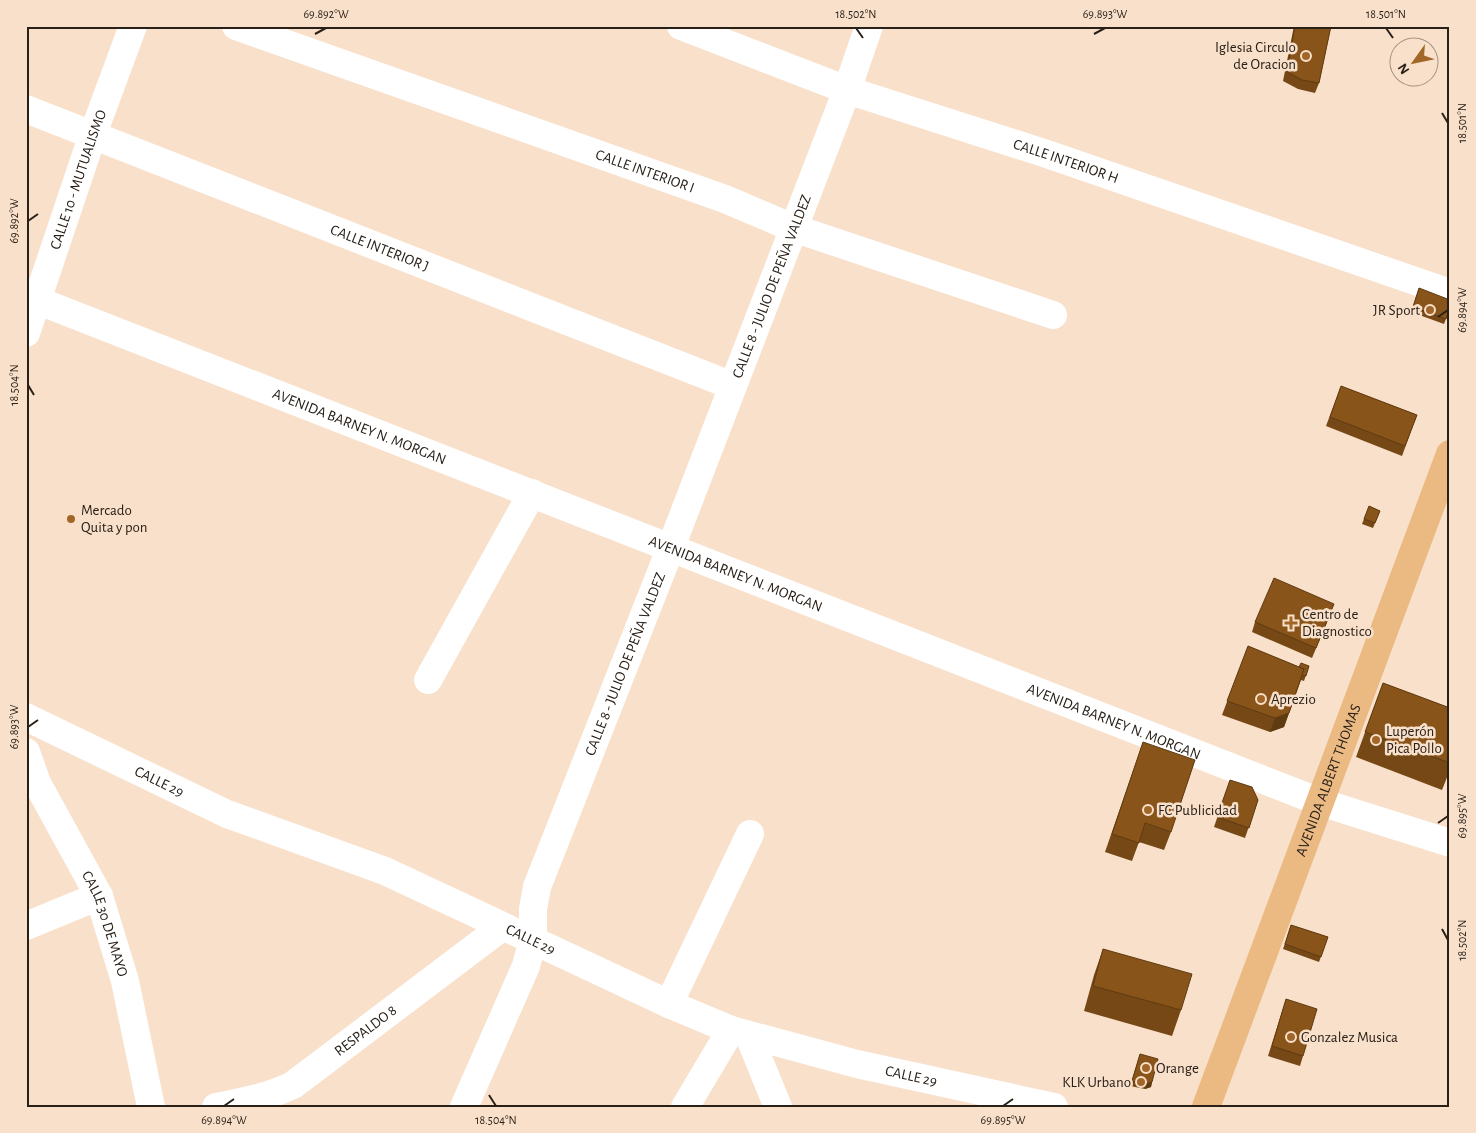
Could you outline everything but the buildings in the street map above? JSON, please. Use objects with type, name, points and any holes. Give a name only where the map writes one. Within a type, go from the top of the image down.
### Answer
[{"type":"main road","name":"AVENIDA ALBERT THOMAS","points":[[1206,1107],[1450,454]]},
{"type":"street","name":"CALLE 10 - MUTUALISMO","points":[[26,334],[32,299],[134,26]]},
{"type":"street","name":"CALLE INTERIOR I","points":[[236,26],[724,199],[794,228],[1053,316]]},
{"type":"street","name":"CALLE INTERIOR H","points":[[681,26],[847,90],[1044,153],[1450,293]]},
{"type":"street","name":"CALLE 8 - JULIO DE PEÑA VALDEZ","points":[[464,1107],[526,966],[533,939],[533,909],[537,887],[671,548],[847,90],[869,26]]},
{"type":"street","name":"CALLE INTERIOR J","points":[[26,109],[733,386]]},
{"type":"street","name":"AVENIDA BARNEY N. MORGAN","points":[[32,299],[1320,802],[1450,843]]},
{"type":"street","points":[[428,680],[532,493]]},
{"type":"street","name":"CALLE 29","points":[[26,718],[227,814],[385,871],[669,1004],[740,1033],[857,1064],[1054,1107]]},
{"type":"street","name":"CALLE 30 DE MAYO","points":[[26,752],[32,786],[99,896],[125,981],[151,1107]]},
{"type":"street","points":[[669,1004],[750,834]]},
{"type":"street","points":[[26,926],[99,896]]},
{"type":"street","name":"RESPALDO 8","points":[[216,1107],[253,1100],[294,1085],[502,927]]},
{"type":"street","points":[[685,1107],[740,1033],[778,1107]]},
{"type":"place","name":"Iglesia Circulo de Oracion","points":[[1306,56]]},
{"type":"place","name":"JR Sport","points":[[1430,310]]},
{"type":"place","name":"Mercado Quita y pon","points":[[71,519]]},
{"type":"place","name":"Centro de Diagnostico","points":[[1291,623]]},
{"type":"place","name":"Aprezio","points":[[1261,699]]},
{"type":"place","name":"Luperón Pica Pollo","points":[[1376,740]]},
{"type":"place","name":"FC Publicidad","points":[[1148,810]]},
{"type":"place","name":"Gonzalez Musica","points":[[1291,1037]]},
{"type":"place","name":"Orange","points":[[1146,1068]]},
{"type":"place","name":"KLK Urbano","points":[[1141,1082]]}]
